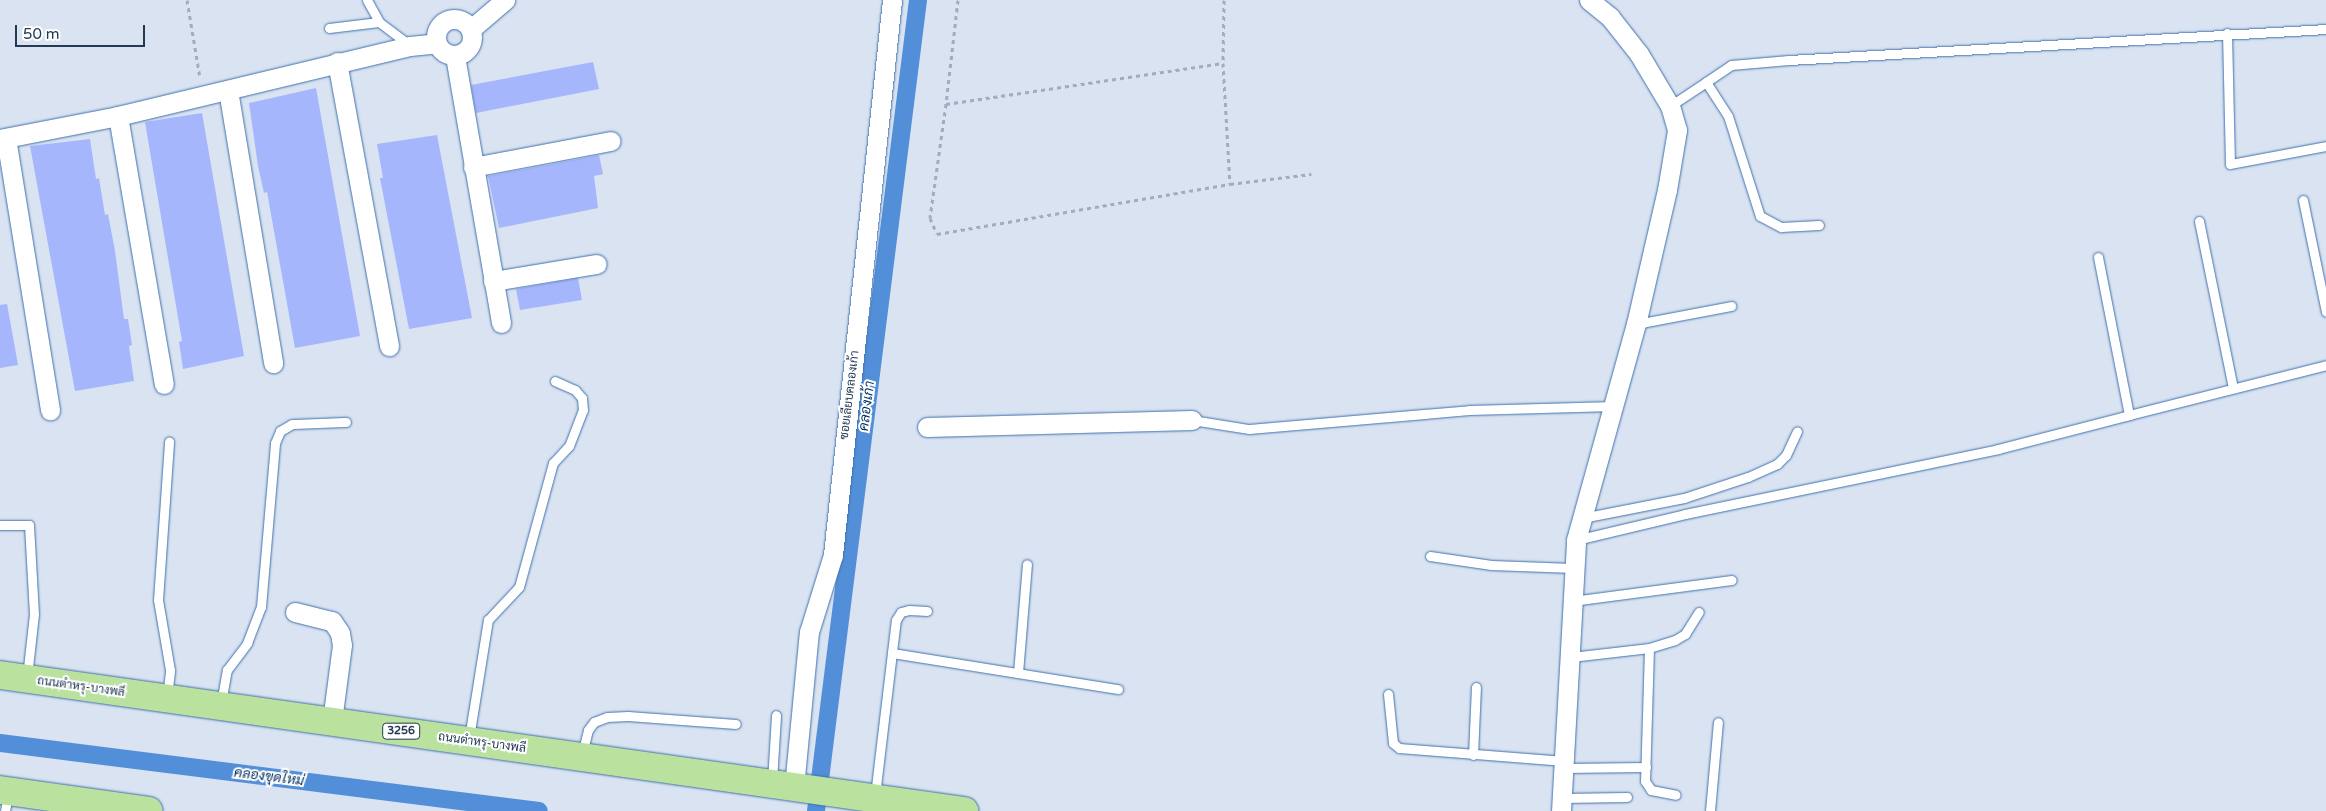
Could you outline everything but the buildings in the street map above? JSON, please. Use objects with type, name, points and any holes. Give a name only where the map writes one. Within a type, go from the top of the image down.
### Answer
[{"type":"main road","name":"ถนนตำหรุ-บางพลี","points":[[0,675],[707,774],[792,790],[840,804],[874,798],[964,811]]},
{"type":"main road","points":[[4,797],[149,811]]},
{"type":"street","points":[[470,29],[506,0]]},
{"type":"street","name":"ซอยเลียบคลองเก้า","points":[[792,790],[808,632],[832,554],[891,0]]},
{"type":"street","points":[[1561,805],[1571,657],[1573,568],[1576,540],[1615,406],[1636,324],[1676,146],[1677,130],[1670,106],[1639,54],[1610,17],[1589,0]]},
{"type":"street","points":[[451,19],[466,23],[470,29],[471,46],[455,56],[441,50],[437,43],[438,28],[451,19]]},
{"type":"street","points":[[50,410],[3,139],[118,116],[337,62],[410,46],[437,43]]},
{"type":"street","points":[[455,56],[501,323]]},
{"type":"street","points":[[337,62],[389,346]]},
{"type":"street","points":[[228,90],[273,363]]},
{"type":"street","points":[[118,116],[164,384]]},
{"type":"street","points":[[473,167],[612,141]]},
{"type":"street","points":[[493,281],[596,264]]},
{"type":"street","points":[[927,427],[1192,420]]},
{"type":"street","points":[[295,612],[332,621],[340,633],[342,645],[332,721]]},
{"type":"lane","points":[[367,0],[379,22],[410,46]]},
{"type":"lane","points":[[330,28],[379,22]]},
{"type":"lane","points":[[1670,106],[1731,65],[2227,33],[2326,29]]},
{"type":"lane","points":[[2227,33],[2230,164],[2326,146]]},
{"type":"lane","points":[[1706,82],[1728,116],[1760,216],[1781,227],[1819,225]]},
{"type":"lane","points":[[2303,200],[2326,312]]},
{"type":"lane","points":[[2199,221],[2233,388]]},
{"type":"lane","points":[[2098,258],[2129,415]]},
{"type":"lane","points":[[1636,324],[1731,306]]},
{"type":"lane","points":[[1576,540],[1685,514],[1998,449],[2326,365]]},
{"type":"lane","points":[[469,741],[488,620],[519,587],[553,463],[569,446],[583,410],[582,398],[575,390],[555,381]]},
{"type":"lane","points":[[1192,420],[1250,429],[1469,410],[1615,406]]},
{"type":"lane","points":[[220,706],[227,670],[247,643],[261,607],[275,443],[280,431],[292,424],[346,422]]},
{"type":"lane","points":[[1582,518],[1684,498],[1748,477],[1786,455],[1798,431]]},
{"type":"lane","points":[[167,698],[170,670],[158,600],[169,441]]},
{"type":"lane","points":[[0,524],[29,525],[34,614],[27,679]]},
{"type":"lane","points":[[1430,556],[1492,565],[1573,568]]},
{"type":"lane","points":[[1018,673],[1027,564]]},
{"type":"lane","points":[[1572,601],[1732,580]]},
{"type":"lane","points":[[874,798],[896,620],[901,612],[927,611]]},
{"type":"lane","points":[[1571,657],[1649,648],[1685,634],[1699,612]]},
{"type":"lane","points":[[1649,648],[1647,787],[1676,794]]},
{"type":"lane","points":[[892,653],[1118,689]]},
{"type":"lane","points":[[1473,755],[1476,687]]},
{"type":"lane","points":[[1388,694],[1393,743],[1399,748],[1564,764],[1646,767]]},
{"type":"lane","points":[[776,715],[792,790]]},
{"type":"lane","points":[[581,757],[588,730],[594,722],[607,717],[628,716],[736,724]]},
{"type":"lane","points":[[1710,811],[1718,722]]},
{"type":"lane","points":[[1561,805],[1627,797]]},
{"type":"path","points":[[187,0],[203,96]]},
{"type":"path","points":[[958,0],[930,218],[937,234],[1230,184],[1311,174]]},
{"type":"path","points":[[1224,0],[1224,63],[1230,184]]},
{"type":"path","points":[[946,104],[1224,63]]},
{"type":"waterway","name":"คลองเก้า","points":[[816,811],[918,0]]},
{"type":"waterway","name":"คลองขุดใหม่","points":[[0,743],[539,811]]}]
